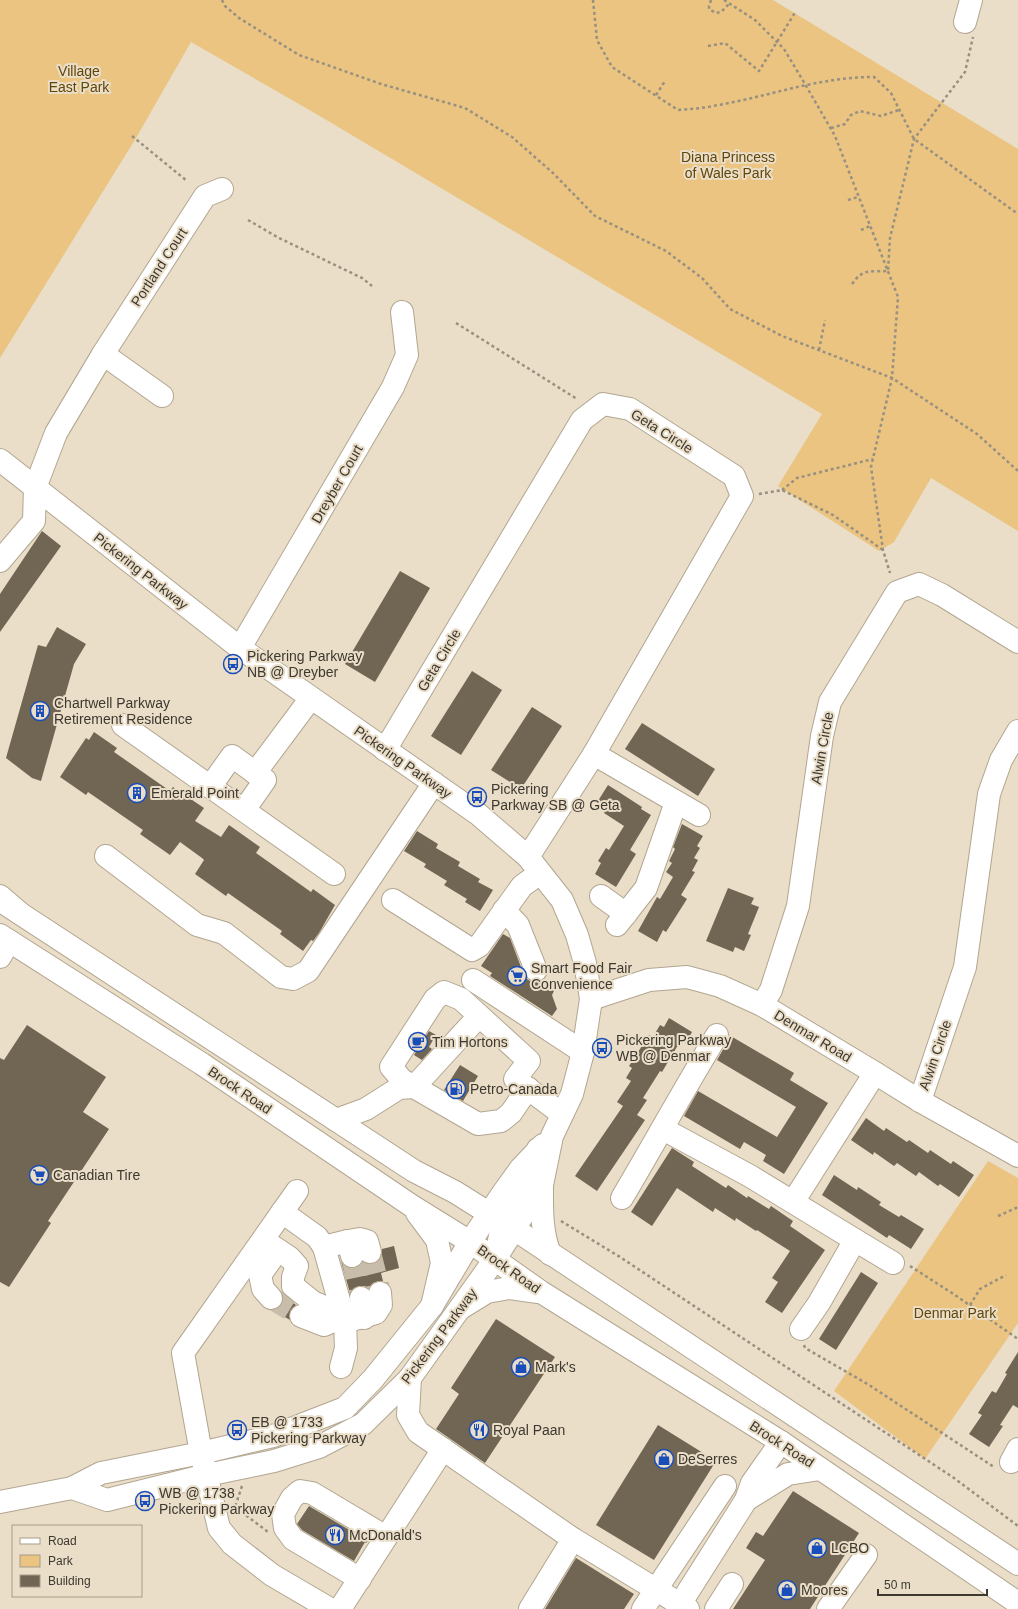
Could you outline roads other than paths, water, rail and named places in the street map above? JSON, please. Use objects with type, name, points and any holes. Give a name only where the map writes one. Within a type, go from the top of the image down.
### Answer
[{"type":"main road","points":[[969,29],[970,0]]},
{"type":"main road","name":"Portland Court","points":[[35,488],[56,433],[103,354],[205,196],[222,189]]},
{"type":"main road","name":"Dreyber Court","points":[[240,648],[394,387],[407,355],[402,312]]},
{"type":"main road","points":[[103,354],[162,396]]},
{"type":"main road","name":"Geta Circle","points":[[385,750],[582,420],[604,404],[630,409],[734,476],[742,496],[594,754]]},
{"type":"main road","name":"Pickering Parkway","points":[[0,460],[240,648],[478,814],[534,865],[562,900],[585,963],[592,999],[583,1052],[572,1094],[545,1143],[542,1185],[502,1221],[470,1242],[432,1306],[373,1379],[345,1408],[273,1436],[201,1453],[101,1472],[72,1488],[0,1502]]},
{"type":"main road","points":[[0,561],[34,521],[35,488]]},
{"type":"main road","name":"Alwin Circle","points":[[762,1005],[771,990],[798,906],[822,736],[830,702],[897,592],[919,584],[942,595],[1018,642]]},
{"type":"main road","points":[[249,769],[305,693]]},
{"type":"main road","points":[[123,725],[334,874]]},
{"type":"main road","name":"Alwin Circle","points":[[920,1101],[965,967],[989,794],[1001,760],[1018,731]]},
{"type":"main road","points":[[393,900],[472,950],[479,946],[522,886],[594,754],[699,815]]},
{"type":"main road","points":[[210,787],[232,756],[265,780],[244,810]]},
{"type":"main road","points":[[106,856],[197,925],[224,933],[282,977],[293,979],[308,970],[434,783]]},
{"type":"main road","points":[[601,896],[621,920],[646,888],[676,802]]},
{"type":"main road","points":[[0,896],[21,914]]},
{"type":"main road","name":"Brock Road","points":[[0,901],[414,1171],[456,1192],[502,1221],[1018,1564]]},
{"type":"main road","points":[[504,910],[518,925],[536,970]]},
{"type":"main road","name":"Brock Road","points":[[3,945],[202,1064],[412,1206],[470,1242],[541,1292],[781,1442],[1018,1603]]},
{"type":"main road","name":"Denmar Road","points":[[592,999],[649,980],[687,976],[720,986],[762,1005],[875,1072],[920,1101],[1018,1156]]},
{"type":"main road","points":[[473,980],[583,1052]]},
{"type":"main road","points":[[528,1088],[511,1113],[501,1121],[478,1124],[402,1080],[391,1067],[434,999],[444,992],[461,999],[529,1061],[515,1079],[528,1088],[562,1114]]},
{"type":"main road","points":[[336,1120],[366,1109],[399,1088],[414,1087],[479,1016]]},
{"type":"main road","points":[[622,1198],[717,1035]]},
{"type":"main road","points":[[793,1202],[875,1072]]},
{"type":"main road","points":[[663,1129],[704,1150],[893,1262]]},
{"type":"main road","points":[[502,1221],[531,1174],[545,1143]]},
{"type":"main road","points":[[542,1185],[542,1217],[545,1241],[550,1254]]},
{"type":"main road","points":[[271,1298],[263,1290],[260,1275],[282,1212],[297,1191]]},
{"type":"main road","points":[[412,1206],[437,1240],[442,1263],[432,1306]]},
{"type":"main road","points":[[282,1212],[317,1236],[357,1310],[341,1367]]},
{"type":"main road","name":"Pickering Parkway","points":[[72,1488],[107,1500],[208,1475],[274,1461],[319,1447],[363,1424],[410,1378],[495,1259],[502,1221]]},
{"type":"main road","points":[[801,1329],[819,1303],[855,1240]]},
{"type":"main road","points":[[271,1245],[290,1258],[297,1266],[293,1286],[313,1302],[329,1309],[357,1310]]},
{"type":"main road","points":[[271,1245],[183,1353],[201,1453],[208,1475],[219,1528],[232,1544],[272,1574],[330,1609]]},
{"type":"main road","points":[[324,1247],[357,1250]]},
{"type":"main road","points":[[461,1308],[487,1292],[509,1288],[541,1292]]},
{"type":"main road","points":[[301,1316],[324,1325],[357,1310]]},
{"type":"main road","points":[[410,1378],[408,1415],[418,1432],[573,1539],[682,1607],[746,1500],[752,1483],[798,1417]]},
{"type":"main road","points":[[340,1609],[443,1449]]},
{"type":"main road","points":[[746,1500],[788,1474],[820,1469]]},
{"type":"main road","points":[[643,1609],[725,1486]]},
{"type":"main road","points":[[360,1579],[293,1539],[285,1528],[283,1514],[292,1498],[300,1491],[312,1493],[386,1538]]},
{"type":"main road","points":[[530,1609],[573,1539]]},
{"type":"main road","points":[[828,1609],[866,1555]]},
{"type":"main road","points":[[716,1609],[732,1584]]},
{"type":"tunnel","points":[[370,1252],[380,1293]]},
{"type":"tunnel","points":[[352,1256],[361,1298]]},
{"type":"tunnel","points":[[271,1298],[301,1316]]},
{"type":"place","name":"Pickering Parkway NB @ Dreyber","points":[[233,664]]},
{"type":"place","name":"Chartwell Parkway Retirement Residence","points":[[40,711]]},
{"type":"place","name":"Emerald Point","points":[[137,793]]},
{"type":"place","name":"Pickering Parkway SB @ Geta","points":[[477,797]]},
{"type":"place","name":"Smart Food Fair Convenience","points":[[517,976]]},
{"type":"place","name":"Tim Hortons","points":[[418,1042]]},
{"type":"place","name":"Pickering Parkway WB @ Denmar","points":[[602,1048]]},
{"type":"place","name":"Petro-Canada","points":[[456,1089]]},
{"type":"place","name":"Canadian Tire","points":[[39,1175]]},
{"type":"place","name":"Mark's","points":[[521,1367]]},
{"type":"place","name":"EB @ 1733 Pickering Parkway","points":[[237,1430]]},
{"type":"place","name":"Royal Paan","points":[[479,1430]]},
{"type":"place","name":"DeSerres","points":[[664,1459]]},
{"type":"place","name":"WB @ 1738 Pickering Parkway","points":[[145,1501]]},
{"type":"place","name":"McDonald's","points":[[335,1535]]},
{"type":"place","name":"LCBO","points":[[817,1548]]},
{"type":"place","name":"Moores","points":[[787,1590]]},
{"type":"park label","name":"Village East Park","points":[[79,80]]},
{"type":"park label","name":"Diana Princess of Wales Park","points":[[728,166]]},
{"type":"park label","name":"Denmar Park","points":[[955,1313]]}]
